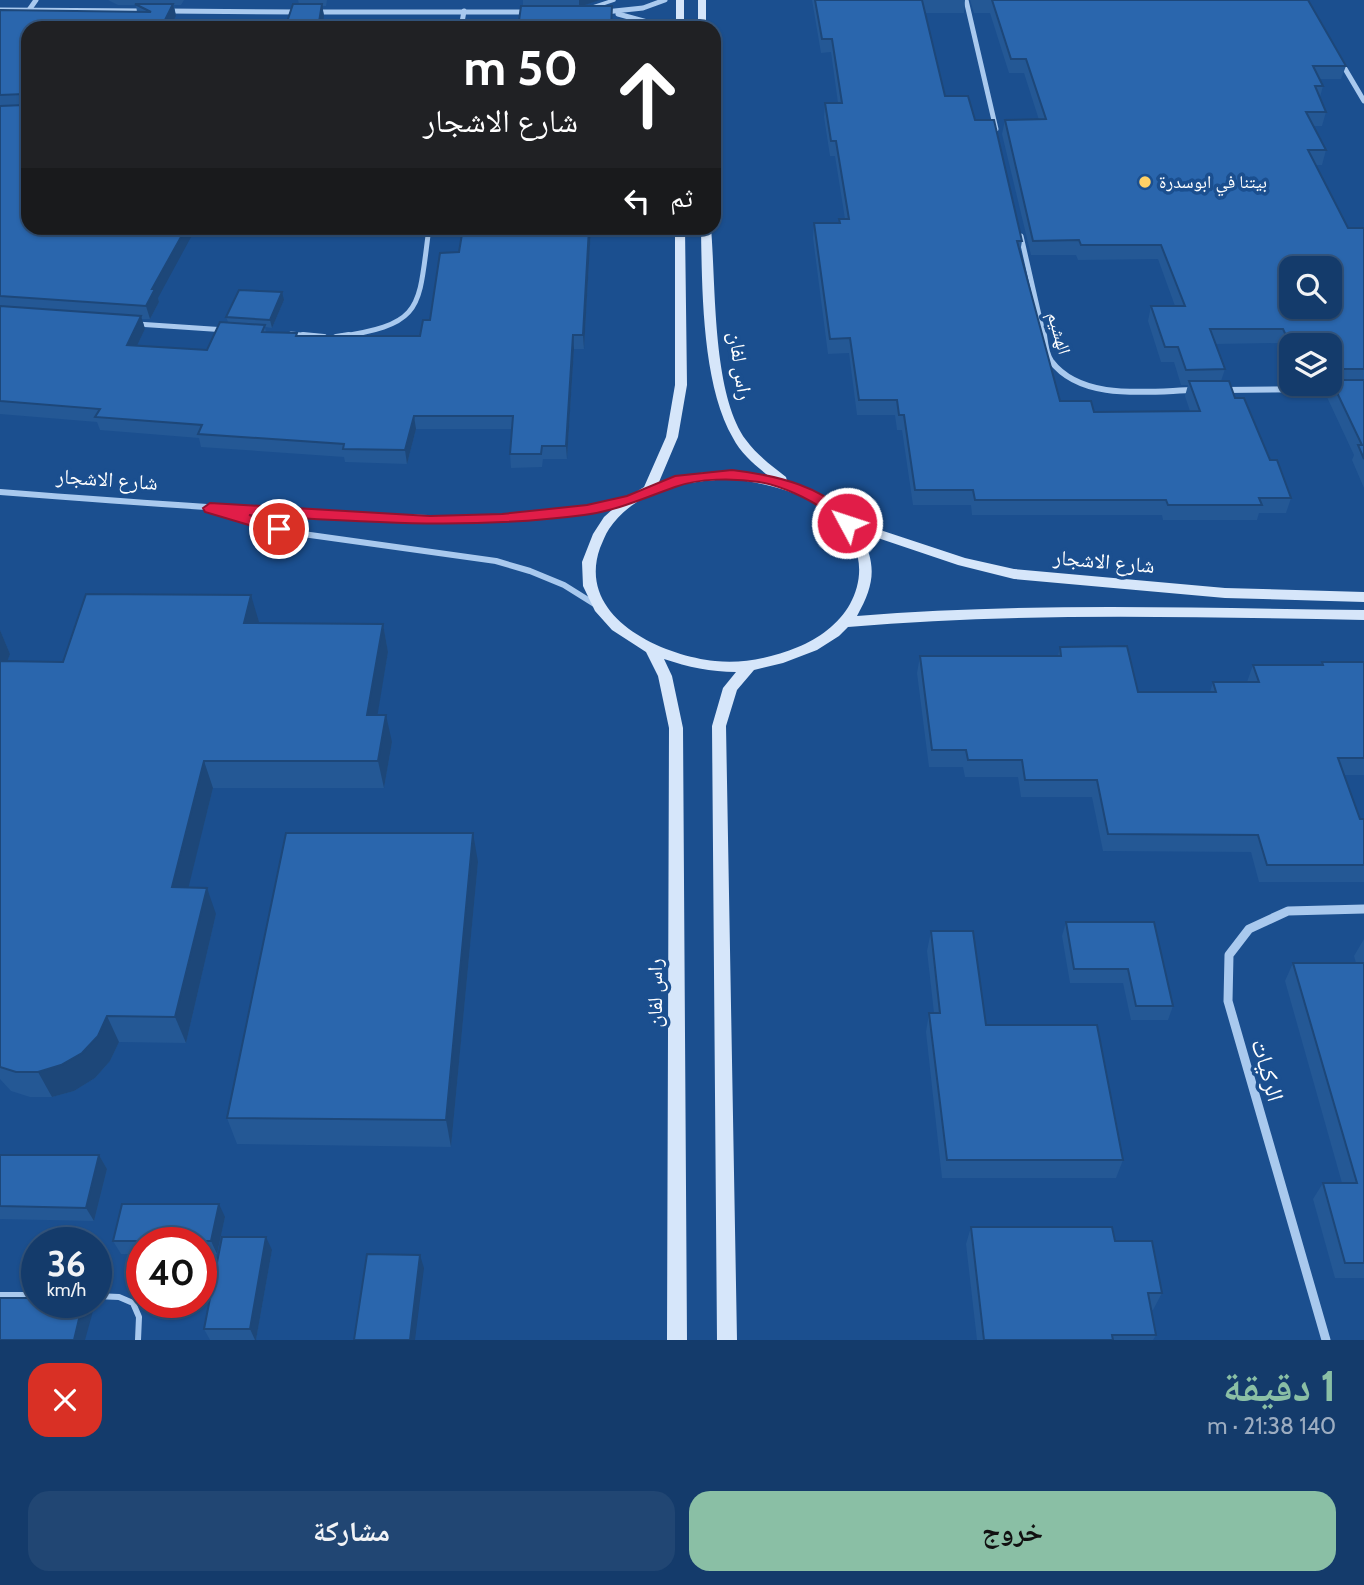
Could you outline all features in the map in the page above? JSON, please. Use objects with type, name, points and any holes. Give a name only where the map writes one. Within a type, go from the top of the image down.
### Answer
[{"type":"street","points":[[29,10],[36,0]]},
{"type":"street","points":[[607,12],[643,8],[665,0]]},
{"type":"street","points":[[680,0],[680,21]]},
{"type":"street","points":[[702,0],[702,21]]},
{"type":"street","points":[[965,0],[997,133]]},
{"type":"street","points":[[0,9],[534,12]]},
{"type":"street","points":[[462,21],[464,11]]},
{"type":"street","points":[[584,11],[607,12],[648,21]]},
{"type":"street","points":[[1338,56],[1364,101]]},
{"type":"street","name":"الهشيم","points":[[1018,226],[1049,359],[1060,373],[1079,383],[1110,391],[1203,390]]},
{"type":"street","points":[[277,333],[333,337],[378,332],[403,321],[417,304],[428,235]]},
{"type":"street","points":[[649,490],[671,436],[681,385],[680,235]]},
{"type":"street","name":"راس لفان","points":[[706,235],[711,312],[725,412],[738,438],[759,463],[789,485]]},
{"type":"street","points":[[125,323],[236,331]]},
{"type":"street","points":[[1217,390],[1279,389]]},
{"type":"street","points":[[732,475],[789,485],[831,508],[847,523],[860,542],[866,562],[866,583],[859,603],[846,622],[815,647],[773,662],[749,666],[716,666],[683,661],[653,651],[631,639],[612,624],[599,607],[588,578],[590,549],[605,522],[631,500],[649,490],[684,479],[732,475]]},
{"type":"street","name":"شارع الاشجار","points":[[0,492],[210,508],[459,520],[550,515],[631,500]]},
{"type":"street","name":"شارع الاشجار","points":[[210,508],[279,529],[316,536],[499,560],[553,578],[599,607]]},
{"type":"street","name":"شارع الاشجار","points":[[847,523],[963,562],[1014,574],[1225,593],[1364,597]]},
{"type":"street","points":[[846,622],[915,615],[1012,611],[1364,615]]},
{"type":"street","name":"راس لفان","points":[[653,651],[665,676],[676,728],[677,1340]]},
{"type":"street","points":[[727,1340],[719,726],[730,688],[749,666]]},
{"type":"street","name":"الركيات","points":[[1326,1340],[1228,1001],[1229,955],[1249,929],[1288,911],[1364,909]]},
{"type":"lane","points":[[584,11],[614,0]]},
{"type":"lane","points":[[0,1295],[21,1295]]},
{"type":"lane","points":[[112,1296],[120,1296],[137,1306],[141,1315],[138,1340]]},
{"type":"building","points":[[815,0],[922,0],[945,96],[968,96],[975,120],[994,120],[1022,241],[1017,241],[1060,401],[1091,401],[1094,412],[1200,411],[1189,381],[1229,381],[1235,398],[1244,398],[1270,460],[1277,460],[1291,498],[1259,498],[1262,505],[1168,505],[1166,500],[975,500],[973,490],[915,490],[904,415],[899,415],[897,400],[859,400],[850,338],[830,339],[814,223],[840,223],[839,219],[849,219],[836,141],[831,141],[825,103],[842,103],[832,39],[822,39]]},
{"type":"building","points":[[992,0],[1308,0],[1346,66],[1313,66],[1323,86],[1315,86],[1326,112],[1306,112],[1326,150],[1308,150],[1348,228],[1364,228],[1364,369],[1342,369],[1342,333],[1285,333],[1283,329],[1210,329],[1225,369],[1186,370],[1178,347],[1165,347],[1151,306],[1185,306],[1161,245],[1081,245],[1079,240],[1033,241],[1005,120],[1046,119],[1026,59],[1011,59]]},
{"type":"building","points":[[135,4],[173,4],[164,21],[21,21],[21,94],[0,95],[0,10],[151,12]]},
{"type":"building","points":[[293,4],[322,4],[319,21],[287,21]]},
{"type":"building","points":[[521,6],[612,6],[611,21],[519,21]]},
{"type":"building","points":[[21,105],[21,235],[182,235],[152,289],[155,289],[146,306],[0,296],[0,106]]},
{"type":"building","points":[[462,235],[589,235],[583,335],[573,335],[566,446],[542,446],[541,454],[510,454],[513,416],[414,416],[405,450],[343,449],[344,444],[198,434],[202,425],[95,417],[100,409],[0,401],[0,306],[141,316],[127,345],[207,350],[220,322],[265,325],[262,332],[297,333],[296,336],[420,336],[423,320],[430,320],[440,253],[459,252]]},
{"type":"building","points":[[239,290],[282,292],[270,320],[226,317]]},
{"type":"building","points":[[1342,380],[1364,380],[1364,459],[1358,445],[1362,445],[1339,396],[1342,396]]},
{"type":"building","points":[[86,594],[251,595],[244,623],[383,624],[367,715],[386,715],[378,761],[204,761],[172,887],[207,888],[175,1017],[107,1016],[98,1036],[82,1053],[61,1065],[38,1072],[16,1072],[0,1067],[0,661],[63,662]]},
{"type":"building","points":[[1127,646],[1138,692],[1216,692],[1213,682],[1259,682],[1253,665],[1364,662],[1364,758],[1338,758],[1360,819],[1364,819],[1364,865],[1267,865],[1258,835],[1108,834],[1097,780],[1025,780],[1022,760],[968,760],[966,750],[932,750],[920,656],[1061,656],[1060,647]]},
{"type":"building","points":[[286,833],[473,833],[446,1120],[227,1118]]},
{"type":"building","points":[[1066,922],[1154,922],[1173,1006],[1136,1006],[1128,969],[1074,969]]},
{"type":"building","points":[[931,931],[973,931],[986,1025],[1097,1025],[1123,1160],[947,1160],[929,1013],[940,1013]]},
{"type":"building","points":[[1293,963],[1364,963],[1364,1263],[1345,1263],[1323,1183],[1357,1183]]},
{"type":"building","points":[[0,1155],[99,1155],[86,1208],[0,1206]]},
{"type":"building","points":[[122,1204],[219,1204],[214,1227],[126,1227],[126,1241],[113,1241]]},
{"type":"building","points":[[971,1227],[1112,1227],[1115,1241],[1152,1241],[1162,1293],[1148,1293],[1156,1335],[1112,1335],[1113,1340],[984,1340]]},
{"type":"building","points":[[222,1237],[266,1237],[250,1329],[204,1329],[206,1318],[217,1318],[217,1263]]},
{"type":"building","points":[[367,1254],[420,1255],[410,1340],[354,1340]]},
{"type":"building","points":[[0,1298],[21,1298],[21,1318],[79,1318],[74,1340],[0,1340]]},
{"type":"place","name":"بيتنا في ابوسدرة","points":[[1145,182]]},
{"type":"route","points":[[279,529],[210,508],[393,519],[502,519],[587,510],[631,500],[675,481],[732,475],[789,485],[831,508],[847,523]]}]
